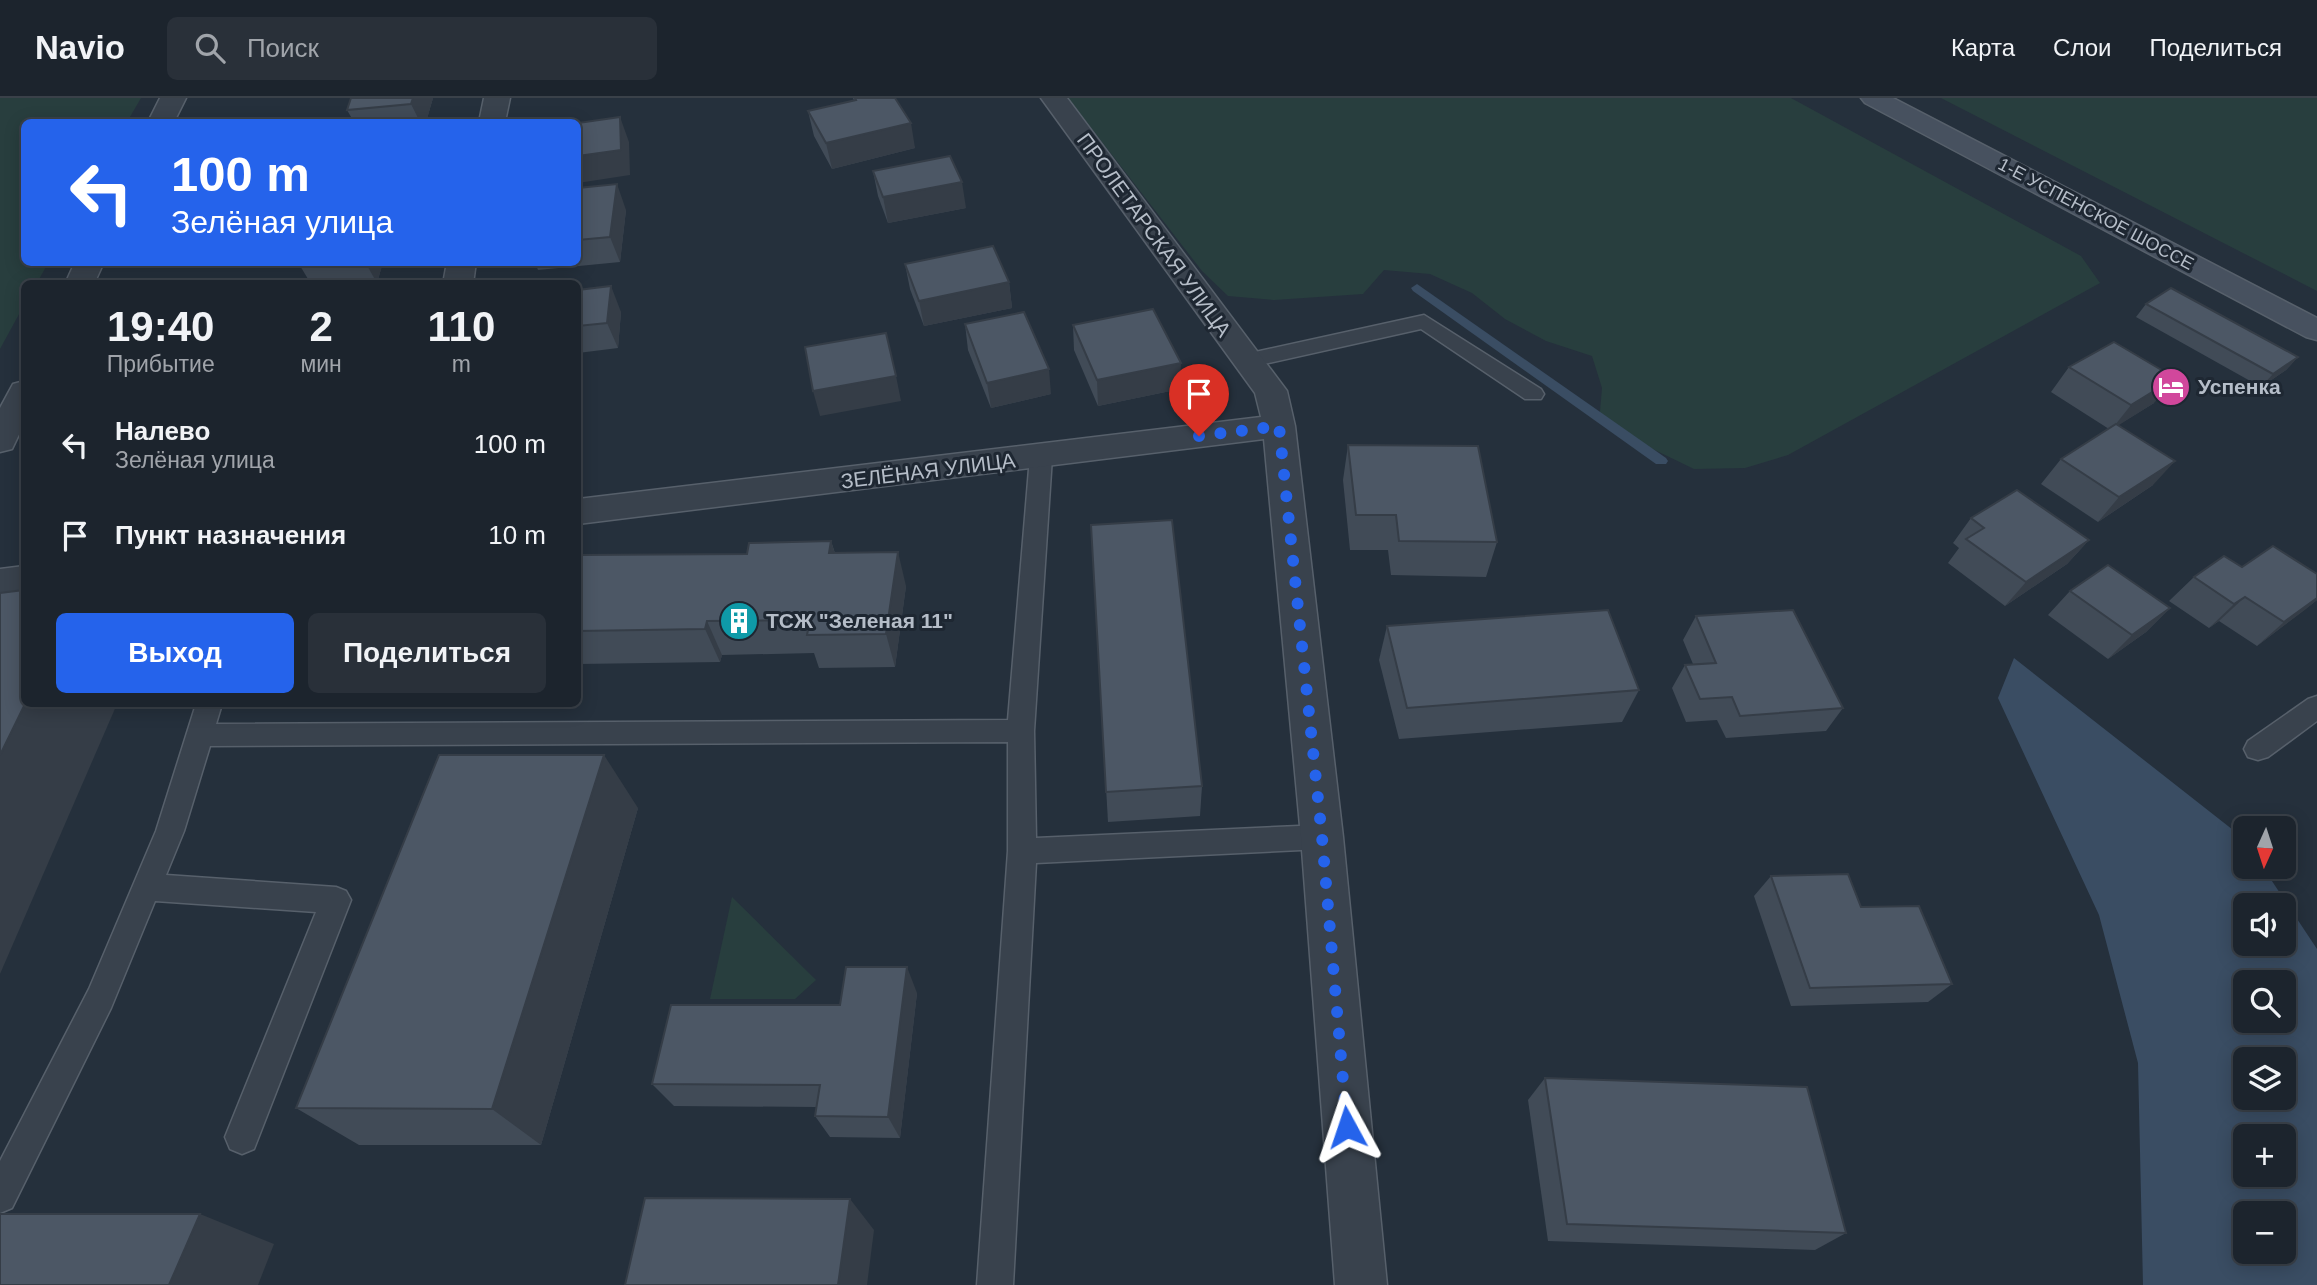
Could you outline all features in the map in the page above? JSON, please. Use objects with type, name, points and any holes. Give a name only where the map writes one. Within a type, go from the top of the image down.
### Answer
[{"type":"main road","name":"1-Е УСПЕНСКОЕ ШОССЕ","points":[[1874,98],[2317,330]]},
{"type":"street","points":[[162,119],[173,98]]},
{"type":"street","points":[[493,119],[497,98]]},
{"type":"street","name":"ПРОЛЕТАРСКАЯ УЛИЦА","points":[[1054,98],[1246,361],[1271,391],[1279,426],[1322,837],[1361,1285]]},
{"type":"street","points":[[0,441],[21,398]]},
{"type":"street","name":"ЗЕЛЁНАЯ УЛИЦА","points":[[581,512],[1279,426]]},
{"type":"street","points":[[0,583],[21,580]]},
{"type":"lane","points":[[1246,361],[1424,322],[1533,394]]},
{"type":"lane","points":[[995,1285],[1022,850],[1021,731],[1041,457]]},
{"type":"lane","points":[[0,1196],[100,998],[170,831],[197,735],[208,707]]},
{"type":"lane","points":[[2258,749],[2317,707]]},
{"type":"lane","points":[[197,735],[1021,731]]},
{"type":"lane","points":[[1022,850],[1322,837]]},
{"type":"lane","points":[[146,887],[336,900],[242,1137]]},
{"type":"green space","points":[[0,98],[141,98],[129,119],[21,119],[21,266],[46,266],[39,280],[21,280],[21,310],[0,349]]},
{"type":"green space","points":[[1068,98],[1791,98],[2081,256],[2100,283],[1788,455],[1745,468],[1694,469],[1599,423],[1602,388],[1592,356],[1546,341],[1505,319],[1472,293],[1430,274],[1384,270],[1363,294],[1274,300],[1228,296],[1202,271]]},
{"type":"green space","points":[[1941,98],[2317,98],[2317,291]]},
{"type":"green space","points":[[732,897],[816,980],[795,999],[710,999]]},
{"type":"water","points":[[2014,658],[2233,830],[2233,879],[2271,879],[2280,893],[2233,893],[2233,956],[2296,956],[2296,917],[2317,949],[2317,1285],[2143,1285],[2138,1063],[2099,915],[1998,698]]},
{"type":"building","points":[[351,98],[413,98],[411,104],[347,110]]},
{"type":"building","points":[[855,98],[895,98],[911,123],[826,143],[808,111],[856,100]]},
{"type":"building","points":[[620,117],[621,150],[581,156],[581,123]]},
{"type":"building","points":[[950,156],[962,182],[883,197],[873,171]]},
{"type":"building","points":[[617,184],[610,237],[581,240],[581,188]]},
{"type":"building","points":[[993,246],[1009,282],[919,301],[905,264]]},
{"type":"building","points":[[611,286],[607,323],[581,326],[581,290]]},
{"type":"building","points":[[2171,288],[2298,357],[2273,374],[2146,304]]},
{"type":"building","points":[[1153,309],[1181,363],[1097,380],[1073,325]]},
{"type":"building","points":[[1024,312],[1049,369],[987,383],[965,324]]},
{"type":"building","points":[[886,333],[896,376],[813,391],[805,347]]},
{"type":"building","points":[[2114,342],[2175,378],[2131,405],[2069,367]]},
{"type":"building","points":[[2116,424],[2175,461],[2119,497],[2061,459]]},
{"type":"building","points":[[1348,445],[1478,446],[1497,542],[1399,541],[1396,515],[1356,515]]},
{"type":"building","points":[[2017,490],[2089,540],[2026,582],[1966,539],[1984,528],[1971,518]]},
{"type":"building","points":[[1172,520],[1202,786],[1106,792],[1091,525]]},
{"type":"building","points":[[831,541],[829,553],[898,552],[886,634],[807,635],[810,620],[707,621],[705,629],[581,631],[581,555],[747,554],[749,543]]},
{"type":"building","points":[[2273,546],[2317,574],[2317,598],[2284,622],[2245,597],[2234,604],[2194,577],[2224,556],[2242,567]]},
{"type":"building","points":[[2108,565],[2170,608],[2132,635],[2070,591]]},
{"type":"building","points":[[21,590],[21,707],[24,707],[0,755],[0,593]]},
{"type":"building","points":[[1608,610],[1639,690],[1407,708],[1387,626]]},
{"type":"building","points":[[1793,610],[1843,708],[1740,716],[1732,697],[1700,699],[1685,665],[1716,663],[1696,616]]},
{"type":"building","points":[[439,755],[604,755],[492,1109],[296,1108]]},
{"type":"building","points":[[1848,874],[1861,907],[1919,906],[1952,984],[1810,988],[1771,876]]},
{"type":"building","points":[[846,967],[907,967],[888,1117],[815,1116],[820,1085],[652,1084],[671,1005],[840,1005]]},
{"type":"building","points":[[1545,1078],[1807,1087],[1846,1233],[1567,1224]]},
{"type":"building","points":[[645,1198],[850,1199],[838,1285],[625,1285]]},
{"type":"building","points":[[0,1214],[200,1214],[169,1285],[0,1285]]},
{"type":"waterway","points":[[1417,288],[1661,461]]},
{"type":"place","name":"Успенка","points":[[2171,387]]},
{"type":"place","name":"ТСЖ \"Зеленая 11\"","points":[[739,621]]},
{"type":"route","points":[[1199,436],[1279,426],[1322,837],[1347,1127]]}]
